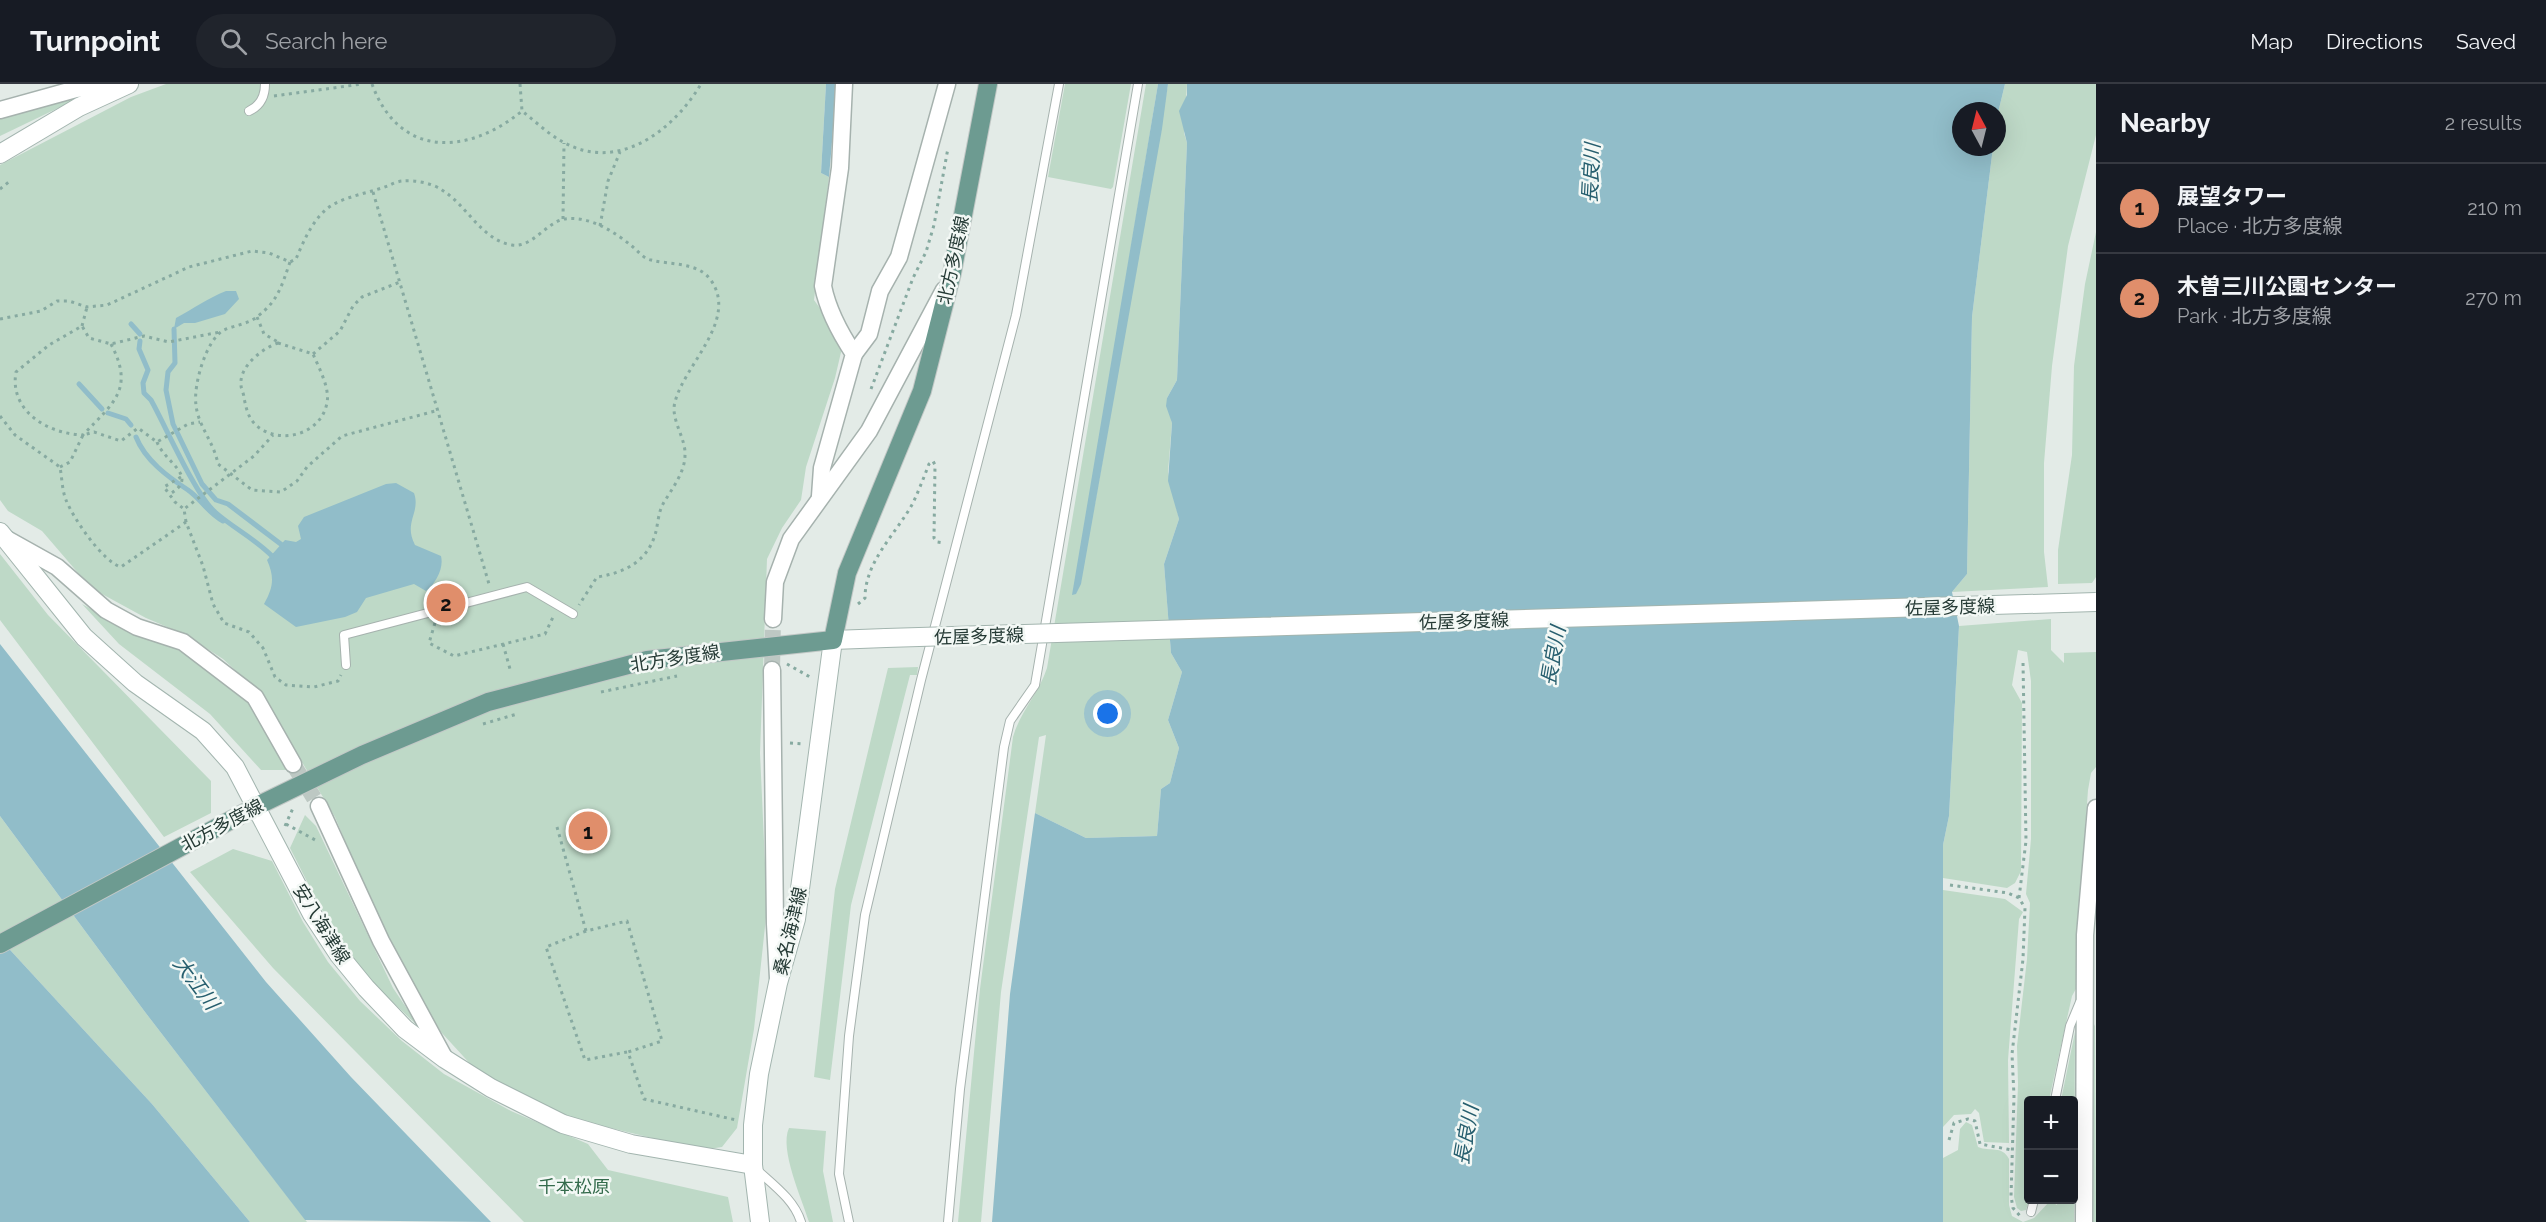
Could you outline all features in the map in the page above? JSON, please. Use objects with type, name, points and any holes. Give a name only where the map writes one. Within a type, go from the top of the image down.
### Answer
[{"type":"main road","points":[[0,154],[79,107],[129,84]]},
{"type":"main road","name":"北方多度線","points":[[0,944],[257,806],[362,755],[488,702],[647,660],[833,640],[847,573],[922,391],[952,273],[988,84]]},
{"type":"main road","name":"安八海津線","points":[[2,535],[84,637],[135,683],[203,731],[235,767],[312,914],[339,955],[366,988],[405,1029],[445,1059],[491,1088],[563,1124],[631,1143],[753,1166]]},
{"type":"main road","name":"佐屋多度線","points":[[833,640],[2096,602]]},
{"type":"main road","name":"桑名海津線","points":[[760,1222],[753,1166],[753,1125],[759,1074],[778,983],[796,919],[821,746],[833,640]]},
{"type":"street","points":[[0,110],[76,89],[115,84]]},
{"type":"street","points":[[844,84],[840,168],[823,286],[826,301],[843,338],[854,354]]},
{"type":"street","points":[[820,496],[822,468],[854,354],[869,334],[880,291],[899,257],[947,84]]},
{"type":"street","points":[[773,620],[775,582],[791,539],[869,431],[952,273]]},
{"type":"street","points":[[2,535],[57,567],[106,610],[137,627],[183,642],[255,697],[293,764]]},
{"type":"street","points":[[778,983],[774,924],[772,741],[779,666]]},
{"type":"street","points":[[319,806],[381,941],[445,1059]]},
{"type":"street","points":[[2084,1222],[2085,935],[2096,808]]},
{"type":"street","points":[[2085,991],[2096,1009]]},
{"type":"lane","points":[[249,111],[257,107],[263,97],[265,84]]},
{"type":"lane","points":[[849,1222],[839,1173],[849,1036],[865,915],[921,680],[1016,315],[1059,84]]},
{"type":"lane","points":[[948,1222],[960,1089],[1004,747],[1010,721],[1035,685],[1138,84]]},
{"type":"lane","points":[[346,665],[344,635],[527,586],[573,614]]},
{"type":"lane","points":[[2056,1096],[2070,1026],[2085,991]]},
{"type":"lane","points":[[753,1166],[785,1195],[798,1213],[801,1222]]},
{"type":"lane","points":[[2031,1212],[2033,1204]]},
{"type":"path","points":[[263,97],[362,84]]},
{"type":"path","points":[[372,84],[379,103],[394,124],[418,139],[447,143],[477,136],[505,125],[522,111]]},
{"type":"path","points":[[520,84],[522,111],[564,142],[591,152],[620,152],[650,139],[675,120],[701,84]]},
{"type":"path","points":[[562,219],[564,142]]},
{"type":"path","points":[[871,389],[913,278],[926,252],[934,225],[949,143]]},
{"type":"path","points":[[600,226],[608,181],[620,152]]},
{"type":"path","points":[[87,307],[82,326],[88,338],[111,344],[144,336],[169,342],[181,342],[222,331],[257,317],[280,293],[291,262],[296,259],[316,222],[333,204],[373,192],[401,180],[427,183],[442,190],[483,230],[499,242],[515,246],[537,237],[562,219],[591,222],[609,229],[648,260],[691,266],[710,278],[717,294],[719,312],[709,342],[681,382],[674,406],[686,456],[675,486],[661,506],[654,537],[643,558],[619,573],[597,577],[573,614]]},
{"type":"path","points":[[0,189],[10,181]]},
{"type":"path","points":[[373,192],[440,410],[492,594]]},
{"type":"path","points":[[0,319],[41,311],[57,301],[69,301],[87,307],[107,304],[127,297],[189,267],[252,251],[269,253],[291,262]]},
{"type":"path","points":[[313,354],[340,331],[352,306],[362,297],[400,282]]},
{"type":"path","points":[[257,317],[264,334],[278,343],[313,354]]},
{"type":"path","points":[[82,326],[49,345],[16,372],[14,383],[22,406],[34,418],[58,431],[83,435],[94,432],[121,441],[138,428],[157,442],[161,453],[180,470],[182,480],[180,488],[170,494]]},
{"type":"path","points":[[222,331],[202,362],[196,379],[196,405],[200,422],[215,447],[218,465],[227,474],[252,490],[281,492],[297,481],[315,459],[342,436],[440,410]]},
{"type":"path","points":[[278,343],[268,346],[255,357],[245,371],[241,383],[247,414],[259,427],[273,435],[299,435],[317,423],[327,403],[322,378],[313,354]]},
{"type":"path","points":[[60,467],[70,462],[83,435],[119,397],[121,363],[111,344]]},
{"type":"path","points":[[0,416],[15,435],[60,467],[65,498],[73,515],[111,564],[121,567],[186,522]]},
{"type":"path","points":[[157,442],[180,429],[200,422]]},
{"type":"path","points":[[184,509],[227,474],[254,456],[273,435]]},
{"type":"path","points":[[856,605],[865,598],[865,587],[872,566],[912,504],[929,464],[933,461],[935,465],[934,538],[937,542],[957,546]]},
{"type":"path","points":[[182,480],[164,487],[184,509],[186,522],[203,566],[213,604],[224,623],[249,632],[263,648],[275,677],[286,685],[314,687],[338,681],[346,665]]},
{"type":"path","points":[[439,609],[429,644],[454,656],[545,634],[558,605]]},
{"type":"path","points":[[503,644],[510,669]]},
{"type":"path","points":[[2019,898],[2026,841],[2023,661]]},
{"type":"path","points":[[779,666],[810,677]]},
{"type":"path","points":[[598,692],[680,675]]},
{"type":"path","points":[[473,727],[526,711]]},
{"type":"path","points":[[772,741],[821,746]]},
{"type":"path","points":[[284,830],[292,809],[297,805]]},
{"type":"path","points":[[286,824],[318,841]]},
{"type":"path","points":[[557,828],[586,931]]},
{"type":"path","points":[[1950,885],[2008,893],[2019,898],[2025,908],[2023,959],[2012,1054],[2013,1208],[2017,1214],[2024,1217],[2031,1212]]},
{"type":"path","points":[[627,921],[662,1041],[628,1052],[585,1060],[546,947],[586,931],[627,921]]},
{"type":"path","points":[[628,1052],[644,1099],[753,1125]]},
{"type":"path","points":[[1949,1140],[1954,1123],[1968,1119],[1975,1121],[1980,1144],[2012,1150]]},
{"type":"green space","points":[[166,84],[826,84],[821,173],[829,177],[814,300],[837,332],[842,348],[835,378],[806,467],[801,500],[782,528],[767,559],[760,753],[767,908],[754,1029],[737,1128],[722,1147],[702,1150],[561,1116],[474,1068],[441,1032],[393,955],[335,817],[261,694],[223,659],[186,635],[146,618],[91,588],[42,531],[8,511],[0,500],[0,165],[131,97]]},
{"type":"green space","points":[[1065,84],[1131,84],[1111,189],[1048,177]]},
{"type":"green space","points":[[1146,84],[1158,84],[1124,290],[1094,509],[1168,84],[1187,84],[1184,133],[1187,143],[1177,380],[1167,398],[1172,423],[1168,472],[1179,519],[1164,564],[1171,653],[1182,672],[1168,720],[1179,748],[1170,783],[1161,789],[1157,836],[1086,838],[1035,813],[1046,735],[1039,737],[1001,992],[981,1222],[958,1222],[980,989],[1013,737],[1047,668]]},
{"type":"green space","points":[[2005,84],[2096,84],[2096,135],[2068,246],[2052,366],[2044,463],[2044,552],[2048,587],[1952,592],[1967,574],[1972,317],[1992,156],[2006,156],[2006,102],[2001,102]]},
{"type":"green space","points":[[77,94],[79,98],[0,136],[0,115]]},
{"type":"green space","points":[[2096,232],[2096,577],[2092,583],[2058,584],[2058,550],[2072,455],[2074,366],[2085,284]]},
{"type":"green space","points":[[0,554],[48,615],[211,781],[211,813],[164,837],[0,620]]},
{"type":"green space","points":[[82,604],[135,634],[176,646],[248,701],[286,770],[261,770],[210,714],[119,644]]},
{"type":"green space","points":[[2051,619],[2051,650],[2064,663],[2064,653],[2096,652],[2096,767],[2091,773],[2088,790],[2078,927],[2078,985],[2072,996],[2050,1096],[2024,1096],[2024,1204],[2028,1204],[2026,1210],[2021,1211],[2017,1208],[2014,1197],[2017,1046],[2027,959],[2030,903],[2026,894],[2031,839],[2031,681],[2027,652],[2018,650],[2012,685],[2022,703],[2021,871],[2015,883],[2007,888],[1943,878],[1943,845],[1949,816],[1959,626]]},
{"type":"green space","points":[[918,667],[917,675],[910,675],[851,905],[830,1080],[814,1077],[835,889],[888,668]]},
{"type":"green space","points":[[305,815],[316,826],[393,988],[420,1028],[357,964],[318,902],[290,848]]},
{"type":"green space","points":[[0,816],[145,1012],[307,1222],[250,1222],[152,1104],[0,939]]},
{"type":"green space","name":"千本松原","points":[[233,849],[272,861],[303,922],[328,962],[360,1001],[402,1041],[444,1074],[511,1111],[588,1144],[608,1170],[728,1197],[733,1222],[524,1222],[273,968],[190,872]]},
{"type":"green space","points":[[1943,890],[2005,899],[2023,912],[2019,919],[2008,1060],[2009,1143],[1984,1142],[1979,1113],[1975,1109],[1971,1114],[1954,1115],[1943,1127]]},
{"type":"green space","points":[[2095,1024],[2096,1222],[2092,1222],[2092,1031]]},
{"type":"green space","points":[[2075,1032],[2075,1096],[2062,1096]]},
{"type":"green space","points":[[1966,1122],[1972,1125],[1978,1147],[1999,1150],[2009,1159],[2009,1205],[2012,1216],[2023,1222],[1943,1222],[1943,1158],[1958,1150],[1960,1129]]},
{"type":"green space","points":[[789,1128],[826,1131],[823,1171],[833,1222],[809,1222],[789,1161],[787,1137]]},
{"type":"green space","points":[[2047,1204],[2074,1204],[2074,1222],[2023,1222],[2034,1218]]},
{"type":"water","points":[[826,84],[837,84],[829,177],[821,173]]},
{"type":"water","points":[[1158,84],[1168,84],[1162,129],[1081,584],[1076,594],[1072,595]]},
{"type":"water","name":"長良川","points":[[1187,84],[2005,84],[2001,102],[1952,102],[1952,156],[1992,156],[1972,317],[1967,574],[1952,592],[1959,626],[1949,816],[1943,845],[1943,1222],[992,1222],[1010,994],[1035,813],[1086,838],[1157,836],[1161,789],[1170,783],[1179,748],[1168,720],[1182,672],[1171,653],[1164,564],[1179,519],[1168,481],[1172,423],[1166,406],[1167,398],[1177,380],[1187,143],[1179,111],[1187,95]]},
{"type":"water","points":[[226,291],[236,291],[239,299],[225,314],[195,323],[184,323],[174,329],[176,318]]},
{"type":"water","points":[[396,483],[414,493],[416,500],[411,530],[415,545],[441,556],[440,570],[430,588],[426,591],[414,584],[366,598],[357,612],[345,617],[296,627],[264,604],[272,583],[267,560],[285,540],[296,542],[301,539],[298,526],[304,517],[386,484]]},
{"type":"water","name":"大江川","points":[[0,644],[266,982],[351,1077],[491,1222],[305,1220],[145,1012],[0,816]]},
{"type":"water","points":[[0,939],[152,1104],[250,1222],[0,1222]]},
{"type":"waterway","points":[[131,324],[140,334]]},
{"type":"waterway","points":[[174,329],[175,363],[168,372],[166,390],[173,424],[202,484],[216,500],[228,504],[282,545]]},
{"type":"waterway","points":[[140,341],[139,349],[148,370],[143,383],[144,393],[151,400],[199,491],[215,512],[272,556]]},
{"type":"waterway","points":[[79,384],[102,409]]},
{"type":"waterway","points":[[108,413],[126,419],[131,425]]},
{"type":"waterway","points":[[136,437],[145,453],[158,467],[223,521]]},
{"type":"tunnel","points":[[772,670],[773,619]]},
{"type":"tunnel","points":[[293,764],[319,806]]},
{"type":"place","name":"木曽三川公園センター","points":[[446,603]]},
{"type":"place","name":"展望タワー","points":[[588,831]]}]
